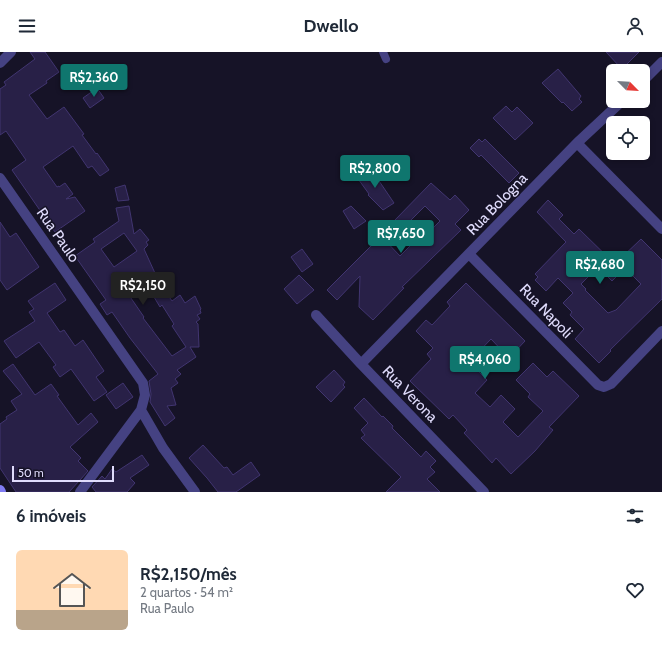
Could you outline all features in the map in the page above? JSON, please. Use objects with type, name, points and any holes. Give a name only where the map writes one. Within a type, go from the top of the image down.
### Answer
[{"type":"street","points":[[0,64],[11,52]]},
{"type":"street","points":[[650,74],[662,62]]},
{"type":"street","name":"Rua Bologna","points":[[361,364],[577,143],[614,108]]},
{"type":"street","points":[[577,143],[662,229]]},
{"type":"street","name":"Rua Paulo","points":[[0,178],[143,383],[145,395],[141,410]]},
{"type":"street","name":"Rua Napoli","points":[[469,254],[598,385],[604,387],[610,384],[662,331]]},
{"type":"street","name":"Rua Verona","points":[[316,314],[361,364],[484,492]]},
{"type":"street","points":[[80,492],[141,410],[163,448],[195,492]]},
{"type":"building","points":[[30,52],[45,52],[59,72],[46,81],[47,83],[29,95],[47,119],[64,107],[84,134],[82,135],[109,170],[100,176],[92,166],[88,168],[73,146],[43,167],[57,187],[65,183],[73,194],[66,199],[75,197],[85,211],[55,232],[12,170],[26,160],[6,131],[0,135],[0,89],[6,85],[4,82],[35,59]]},
{"type":"building","points":[[606,52],[639,52],[627,64],[617,64]]},
{"type":"building","points":[[558,69],[581,96],[579,99],[582,102],[572,111],[542,83]]},
{"type":"building","points":[[97,88],[104,98],[90,108],[83,98]]},
{"type":"building","points":[[506,106],[512,112],[517,107],[533,123],[515,140],[493,118]]},
{"type":"building","points":[[479,139],[482,142],[485,139],[519,173],[509,183],[481,155],[479,157],[470,148]]},
{"type":"building","points":[[366,169],[370,175],[373,172],[394,203],[383,210],[368,195],[369,194],[356,176]]},
{"type":"building","points":[[431,183],[450,200],[455,195],[469,210],[455,224],[461,230],[402,287],[404,288],[373,320],[359,307],[360,276],[337,300],[327,290],[381,236],[400,256],[414,242],[417,244],[440,221],[425,206],[402,229],[394,221]]},
{"type":"building","points":[[125,185],[129,200],[118,201],[115,188]]},
{"type":"building","points":[[548,200],[563,215],[559,219],[574,234],[579,229],[622,271],[612,281],[598,267],[581,284],[608,313],[616,310],[641,284],[618,261],[641,239],[662,260],[662,299],[610,350],[611,351],[599,363],[575,339],[584,329],[570,315],[572,312],[563,303],[573,293],[558,278],[546,291],[535,280],[538,277],[535,274],[566,242],[537,212]]},
{"type":"building","points":[[129,206],[134,234],[140,229],[149,240],[146,242],[148,245],[144,249],[159,282],[172,301],[180,295],[185,303],[195,296],[201,309],[201,313],[197,315],[200,319],[196,322],[198,324],[199,347],[190,347],[196,357],[177,370],[181,374],[175,379],[178,383],[171,388],[176,405],[167,406],[175,418],[165,426],[150,402],[151,394],[149,381],[158,374],[112,312],[107,315],[100,304],[106,300],[75,256],[95,242],[93,239],[119,221],[116,208]],"holes":[[[124,233],[137,251],[114,267],[101,249]],[[142,277],[160,307],[162,305],[174,324],[172,326],[186,347],[172,356],[143,318],[144,317],[124,288]]]},
{"type":"building","points":[[351,206],[366,221],[354,229],[343,211]]},
{"type":"building","points":[[0,222],[10,237],[16,233],[39,267],[7,290],[0,280]]},
{"type":"building","points":[[302,249],[313,264],[302,272],[291,257]]},
{"type":"building","points":[[299,275],[314,290],[297,304],[284,289]]},
{"type":"building","points":[[55,283],[66,300],[47,313],[60,332],[64,330],[75,346],[83,340],[104,371],[96,377],[107,392],[94,401],[71,369],[60,377],[53,367],[56,365],[39,342],[16,358],[4,341],[35,321],[29,312],[34,309],[28,301]]},
{"type":"building","points":[[466,283],[525,341],[509,358],[491,339],[469,362],[487,380],[475,393],[490,407],[501,395],[515,409],[503,422],[518,437],[543,411],[528,397],[530,394],[516,380],[533,363],[547,377],[553,371],[579,396],[549,427],[553,430],[535,451],[511,474],[496,458],[492,463],[464,433],[467,430],[453,415],[449,419],[410,381],[431,359],[427,354],[433,348],[416,331],[426,320],[432,325],[450,306],[447,302]]},
{"type":"building","points":[[13,364],[35,395],[51,384],[59,395],[57,396],[78,425],[91,413],[98,422],[70,447],[81,458],[78,461],[88,471],[69,492],[16,492],[0,468],[0,424],[7,419],[6,417],[17,410],[11,401],[22,394],[3,371]]},
{"type":"building","points":[[334,370],[345,382],[343,385],[345,387],[331,402],[316,387]]},
{"type":"building","points":[[123,383],[133,397],[116,409],[106,395]]},
{"type":"building","points":[[364,398],[393,426],[392,428],[421,457],[426,451],[436,461],[430,467],[435,472],[427,479],[440,492],[386,492],[401,477],[361,438],[365,435],[361,430],[368,423],[354,408]]},
{"type":"building","points":[[203,445],[224,468],[227,467],[233,475],[251,462],[260,475],[236,492],[218,492],[189,458]]},
{"type":"building","points":[[142,455],[149,465],[130,478],[135,483],[127,492],[96,492],[92,487],[102,476],[105,479],[112,469],[116,472]]}]
